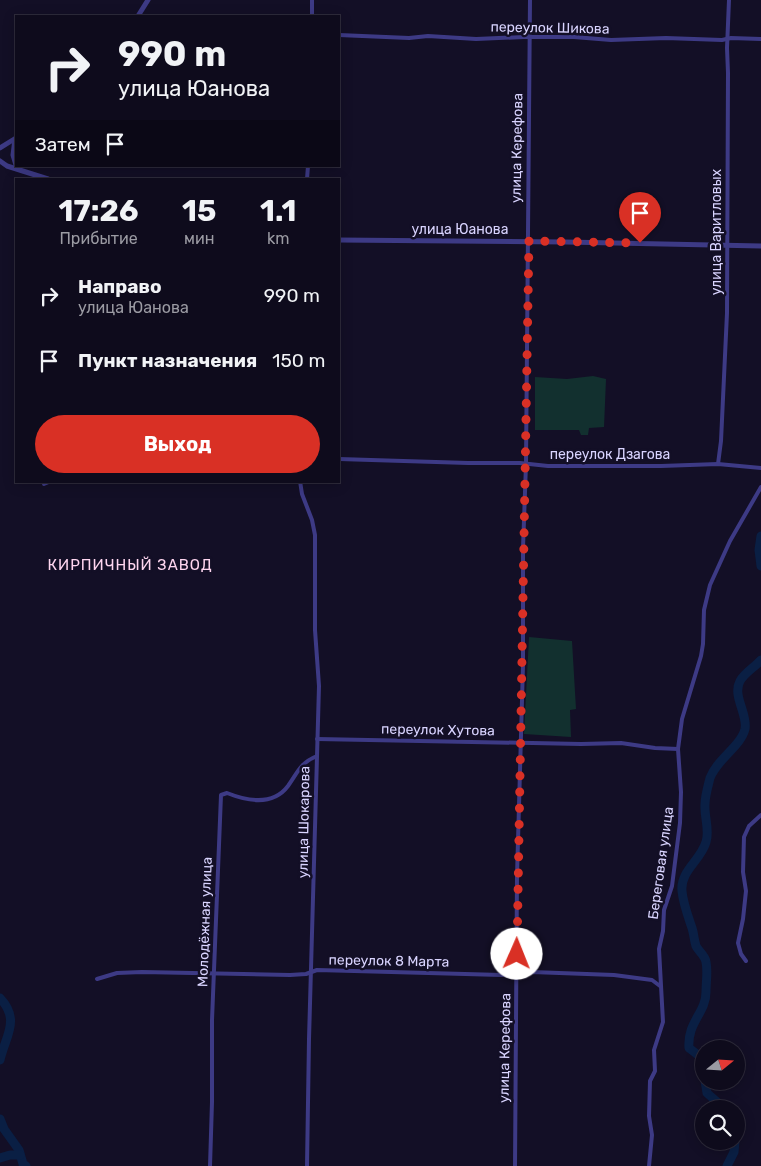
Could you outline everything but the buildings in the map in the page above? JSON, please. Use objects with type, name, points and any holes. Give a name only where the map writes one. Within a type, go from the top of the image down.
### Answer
[{"type":"street","points":[[139,15],[148,0]]},
{"type":"street","points":[[312,0],[312,15]]},
{"type":"street","name":"улица Керефова","points":[[515,1166],[529,241],[530,0]]},
{"type":"street","name":"улица Варитловых","points":[[718,464],[726,348],[728,245],[727,39],[729,0]]},
{"type":"street","name":"переулок Шикова","points":[[340,36],[409,38],[420,36],[476,39],[530,37],[610,40],[666,38],[761,39]]},
{"type":"street","points":[[0,148],[15,139]]},
{"type":"street","points":[[15,141],[12,150],[15,158]]},
{"type":"street","points":[[0,161],[7,166]]},
{"type":"street","points":[[0,166],[15,167]]},
{"type":"street","points":[[18,167],[46,178]]},
{"type":"street","name":"улица Юанова","points":[[340,240],[529,241],[761,246]]},
{"type":"street","name":"переулок Дзагова","points":[[340,458],[548,466],[718,464],[761,468]]},
{"type":"street","name":"улица Шокарова","points":[[300,483],[315,535],[315,630],[319,686],[307,1166]]},
{"type":"street","name":"Береговая улица","points":[[649,1166],[652,1135],[650,1082],[655,1071],[654,1050],[663,1022],[659,948],[663,930],[664,910],[672,886],[680,823],[681,792],[678,750],[682,719],[701,656],[704,639],[704,610],[710,585],[730,541],[761,487]]},
{"type":"street","name":"переулок Хутова","points":[[317,739],[621,743],[678,750]]},
{"type":"street","name":"Молодёжная улица","points":[[210,1166],[213,1071],[212,1020],[221,796],[227,793],[238,798],[252,800],[276,798],[284,791],[304,763],[316,756]]},
{"type":"street","points":[[746,961],[740,954],[738,943],[746,892],[743,872],[744,837],[749,826],[761,815]]},
{"type":"street","name":"переулок 8 Марта","points":[[96,979],[121,973],[214,972],[261,975],[301,974],[317,970],[502,975],[532,972],[601,974],[652,980]]},
{"type":"street","points":[[660,986],[652,980],[661,972]]},
{"type":"green space","points":[[593,376],[606,379],[604,427],[589,428],[588,435],[581,435],[579,430],[535,430],[535,377],[567,379]]},
{"type":"green space","points":[[529,637],[572,641],[576,709],[570,710],[571,737],[524,734]]},
{"type":"waterway","points":[[761,536],[759,550],[761,566]]},
{"type":"waterway","points":[[695,1053],[689,1048],[689,1039],[705,999],[707,965],[696,946],[683,900],[682,884],[687,871],[700,854],[706,842],[705,801],[710,778],[713,771],[739,741],[745,729],[738,693],[740,681],[761,660]]},
{"type":"waterway","points":[[0,998],[10,1014],[11,1021],[0,1060]]},
{"type":"waterway","points":[[706,1090],[707,1093],[715,1100]]},
{"type":"waterway","points":[[0,1119],[4,1129],[19,1150],[23,1164],[26,1166]]},
{"type":"waterway","points":[[727,1166],[734,1150]]},
{"type":"waterway","points":[[0,1158],[20,1155]]},
{"type":"district","name":"КИРПИЧНЫЙ ЗАВОД","points":[[130,565]]},
{"type":"route","points":[[517,954],[529,241],[640,243]]}]
